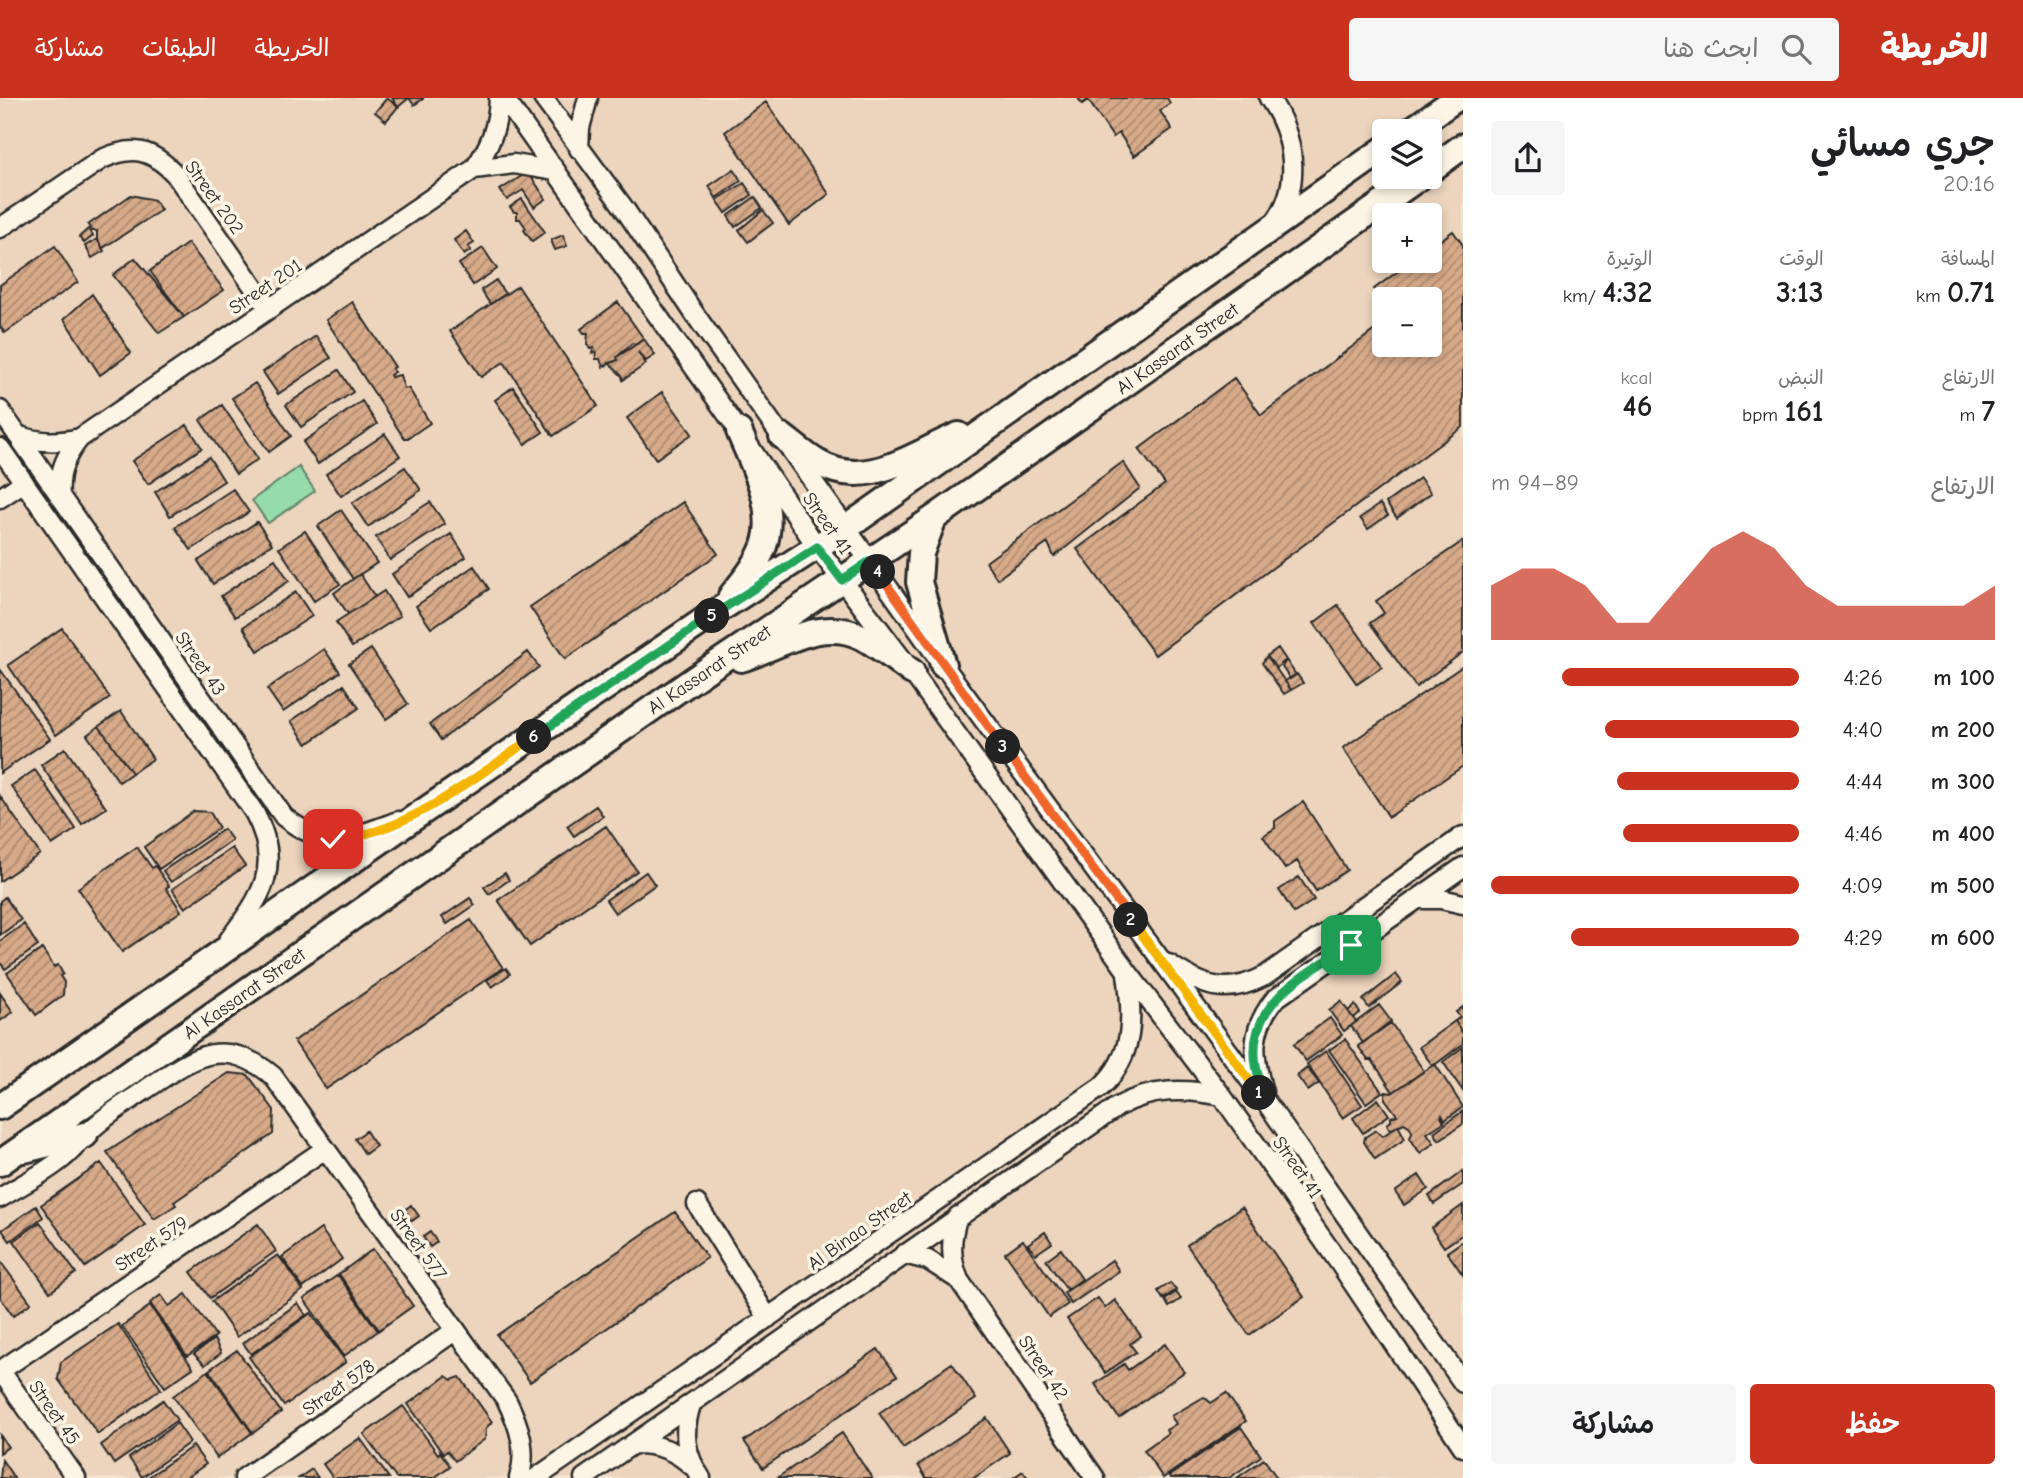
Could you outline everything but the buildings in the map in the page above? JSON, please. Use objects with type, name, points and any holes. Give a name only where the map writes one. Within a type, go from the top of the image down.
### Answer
[{"type":"street","name":"Street 201","points":[[60,496],[61,471],[65,458],[80,438],[474,169],[486,152],[494,133],[501,98]]},
{"type":"street","name":"Street 41","points":[[501,98],[556,171],[739,431],[817,547],[912,671],[1126,970],[1222,1096],[1340,1264],[1463,1447]]},
{"type":"street","name":"Street 41","points":[[543,98],[624,208],[696,316],[943,665],[1266,1102],[1463,1383]]},
{"type":"street","points":[[579,149],[580,128],[588,98]]},
{"type":"street","points":[[1269,98],[1280,114],[1289,138],[1293,162],[1291,187],[1283,211],[1269,230]]},
{"type":"street","points":[[1427,119],[1457,98]]},
{"type":"street","points":[[1442,161],[1463,146]]},
{"type":"street","name":"Street 202","points":[[0,228],[102,159],[121,151],[142,151],[160,159],[174,174],[269,309]]},
{"type":"street","points":[[0,1107],[421,813],[722,608],[846,528],[1372,157]]},
{"type":"street","name":"Street 201","points":[[474,169],[514,164],[556,171]]},
{"type":"street","name":"Al Kassarat Street","points":[[8,1157],[707,670],[934,518],[1403,189]]},
{"type":"street","name":"Street 43","points":[[0,410],[284,817],[315,836],[333,839],[351,838],[421,813]]},
{"type":"street","points":[[782,436],[817,463],[837,471],[859,474],[881,471],[941,442],[1005,416]]},
{"type":"street","points":[[722,608],[755,563],[764,546],[768,529],[768,509],[739,431]]},
{"type":"street","name":"Street 201","points":[[17,435],[55,442],[80,438]]},
{"type":"street","points":[[0,448],[262,827],[269,860],[267,877],[261,893],[217,956]]},
{"type":"street","points":[[0,498],[24,482]]},
{"type":"street","points":[[934,518],[921,553],[919,582],[943,665]]},
{"type":"street","points":[[707,670],[754,655],[813,631],[829,629],[859,635],[912,671]]},
{"type":"street","points":[[1158,957],[1195,982],[1231,987],[1254,982],[1463,836]]},
{"type":"street","points":[[1266,1102],[1254,1053],[1258,1030],[1268,1008],[1284,991],[1463,867]]},
{"type":"street","points":[[1417,899],[1441,899],[1463,904]]},
{"type":"street","name":"Al Binaa Street","points":[[536,1478],[1101,1087],[1112,1077],[1125,1054],[1131,1028],[1131,1002],[1126,970]]},
{"type":"street","name":"Al Kassarat Street","points":[[0,1198],[66,1157],[101,1121],[188,1061],[205,1054],[223,1052],[242,1055]]},
{"type":"street","name":"Street 577","points":[[242,1055],[258,1063],[272,1076],[507,1401],[518,1423],[523,1446],[519,1478]]},
{"type":"street","points":[[584,1478],[958,1216],[1128,1101],[1166,1090],[1222,1096]]},
{"type":"street","points":[[8,1157],[85,1135]]},
{"type":"street","name":"Street 579","points":[[0,1371],[326,1149]]},
{"type":"street","points":[[697,1204],[768,1318]]},
{"type":"street","name":"Street 42","points":[[958,1216],[951,1241],[954,1268],[959,1280],[1095,1478]]},
{"type":"street","name":"Street 42","points":[[904,1254],[928,1260],[959,1280]]},
{"type":"street","name":"Street 578","points":[[244,1478],[456,1330]]},
{"type":"street","name":"Street 45","points":[[0,1371],[76,1478]]},
{"type":"street","points":[[691,1405],[685,1429],[688,1454],[697,1472]]},
{"type":"street","points":[[634,1444],[660,1446],[672,1451],[697,1472]]},
{"type":"shaded area","points":[[0,98],[1463,98],[1463,1478],[0,1478]]},
{"type":"green space","points":[[299,467],[315,491],[268,523],[252,500]]},
{"type":"route","points":[[333,839],[351,838],[421,813],[722,608],[817,547],[842,580],[870,561],[943,665],[1266,1102],[1254,1053],[1262,1018],[1284,991],[1351,945]]}]
